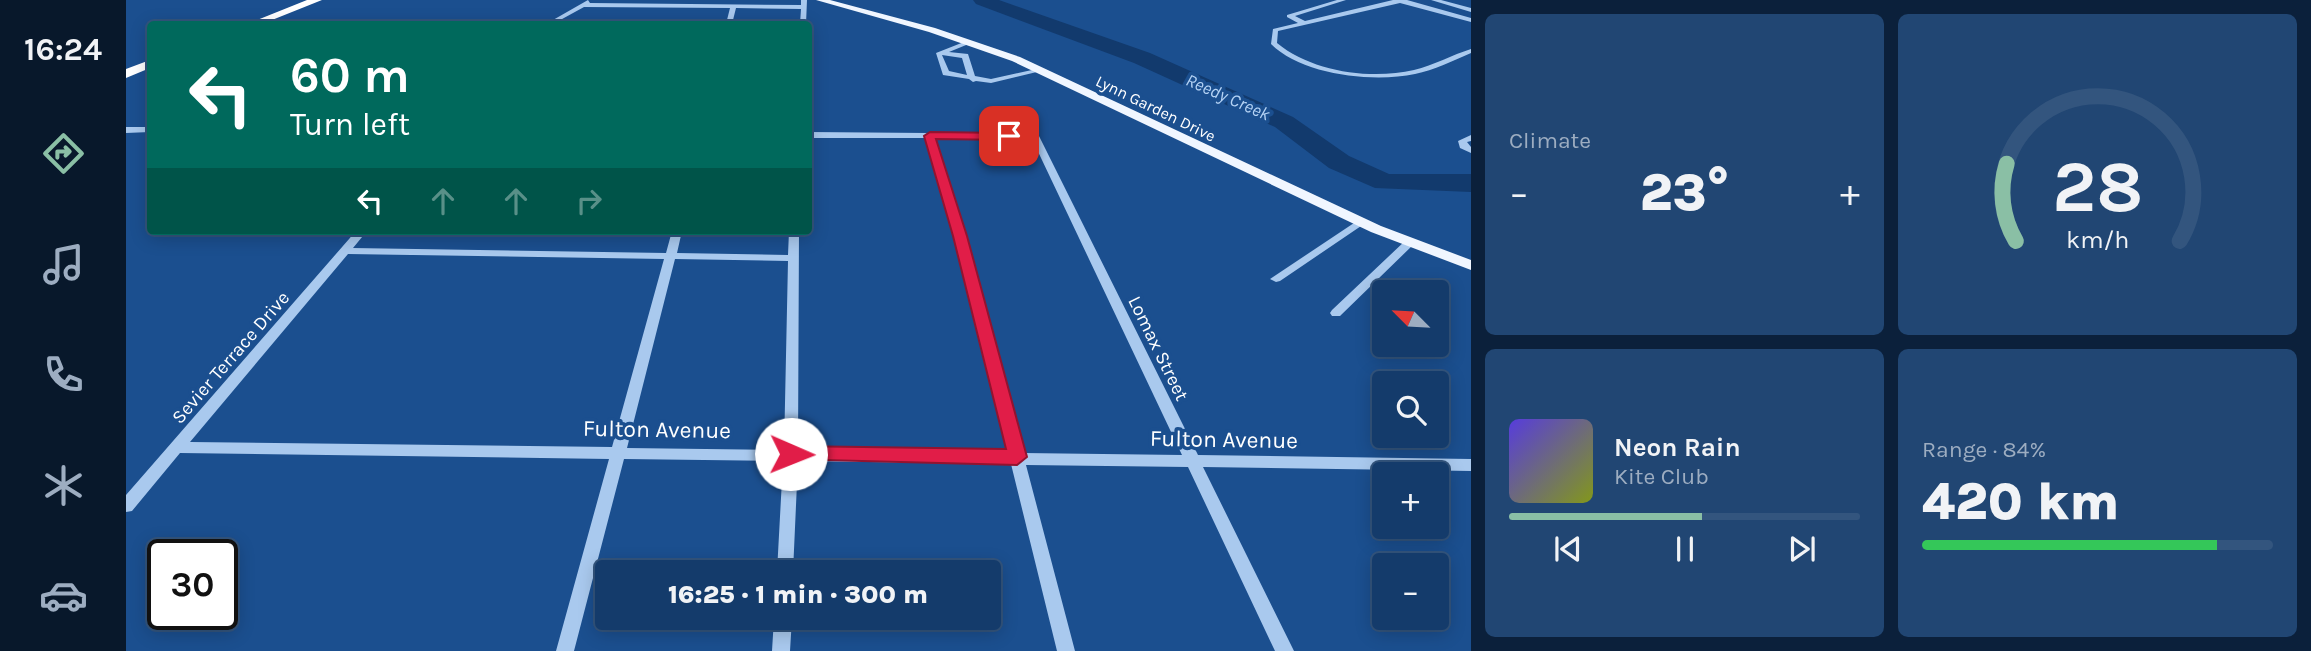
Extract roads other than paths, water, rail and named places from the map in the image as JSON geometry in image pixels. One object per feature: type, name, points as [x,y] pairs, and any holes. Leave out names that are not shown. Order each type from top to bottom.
[{"type":"highway","points":[[261,21],[317,0]]},
{"type":"highway","points":[[249,21],[279,1]]},
{"type":"highway","points":[[126,74],[147,65]]},
{"type":"main road","name":"Lynn Garden Drive","points":[[820,0],[969,42],[1041,70],[1360,222],[1471,265]]},
{"type":"street","points":[[554,21],[591,0]]},
{"type":"street","points":[[1305,23],[1289,16],[1343,0]]},
{"type":"street","points":[[1471,20],[1400,0],[1275,30],[1274,44],[1295,60],[1331,69],[1397,75],[1415,72],[1471,51]]},
{"type":"street","points":[[1434,0],[1471,10]]},
{"type":"street","points":[[580,5],[804,4]]},
{"type":"street","points":[[1330,4],[1356,11]]},
{"type":"street","points":[[730,21],[734,6]]},
{"type":"street","points":[[938,54],[969,42]]},
{"type":"street","points":[[938,54],[946,73],[973,80],[991,81],[1041,70]]},
{"type":"street","points":[[938,54],[965,56],[973,80]]},
{"type":"street","points":[[126,130],[147,130]]},
{"type":"street","points":[[126,137],[137,130]]},
{"type":"street","points":[[812,135],[930,136],[960,236],[1066,651]]},
{"type":"street","name":"Lomax Street","points":[[930,136],[1035,136],[1285,651]]},
{"type":"street","points":[[1471,138],[1462,141],[1463,146],[1471,150]]},
{"type":"street","points":[[1276,279],[1360,222]]},
{"type":"street","name":"Sevier Terrace Drive","points":[[126,506],[359,235]]},
{"type":"street","points":[[565,651],[676,235]]},
{"type":"street","points":[[786,560],[791,454],[794,235]]},
{"type":"street","points":[[1336,313],[1410,242]]},
{"type":"street","points":[[346,251],[792,258]]},
{"type":"street","name":"Fulton Avenue","points":[[178,447],[1471,464]]},
{"type":"street","points":[[781,651],[782,630]]},
{"type":"waterway","name":"Reedy Creek","points":[[982,0],[1142,58],[1284,122],[1339,162],[1385,182],[1471,183]]}]
